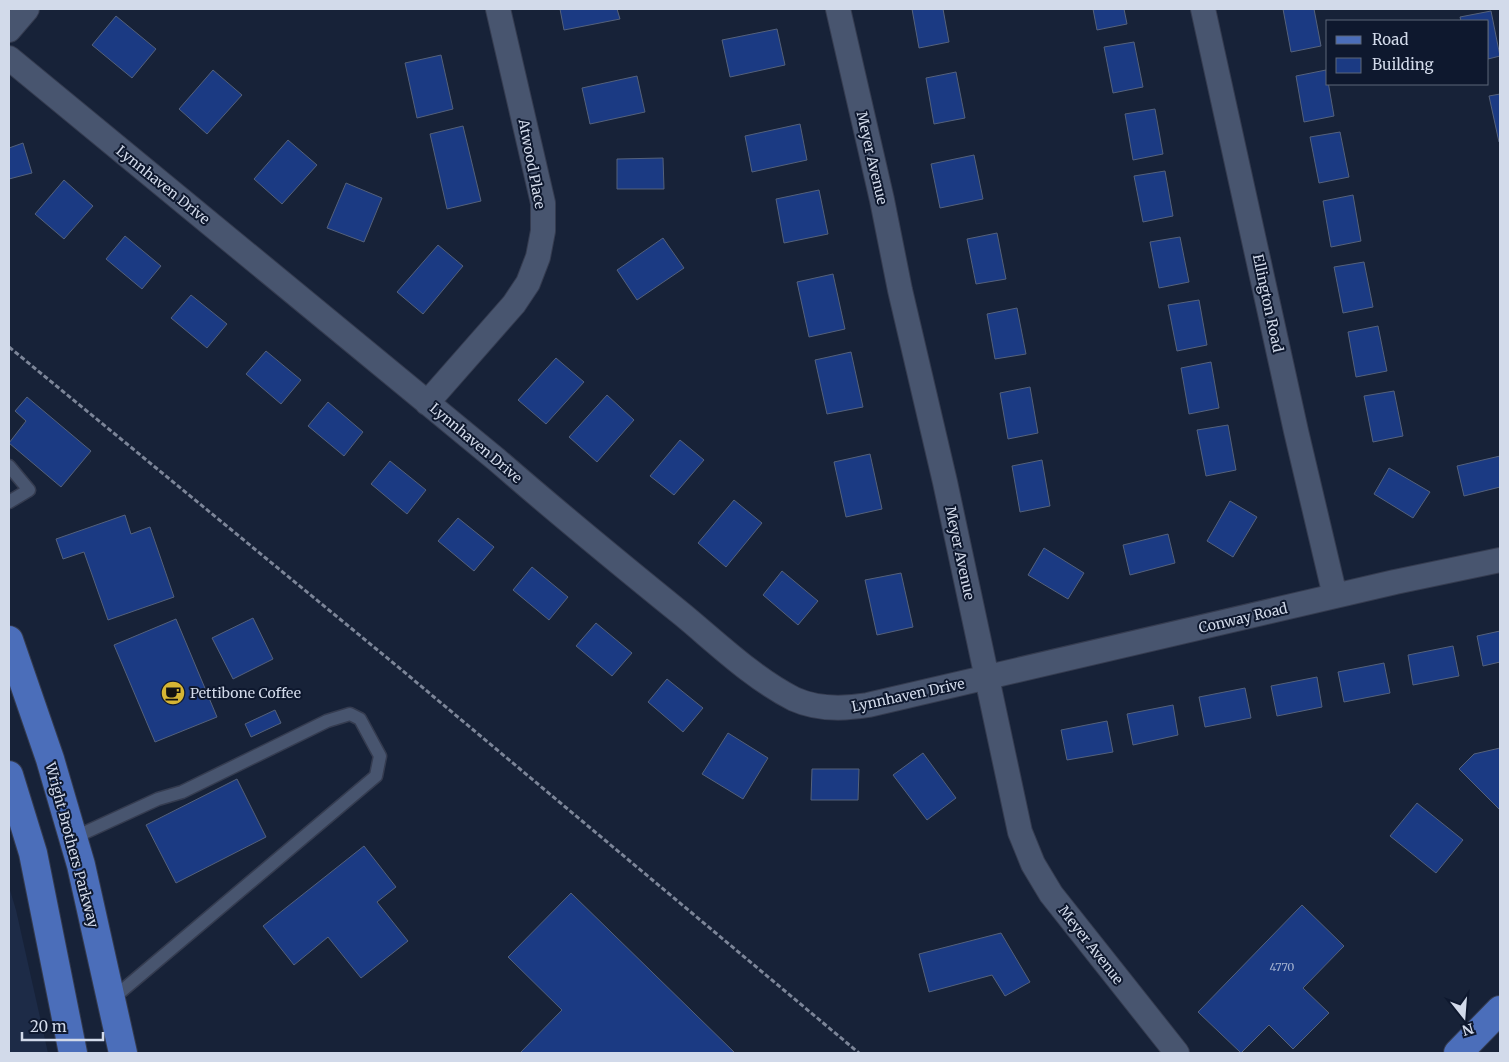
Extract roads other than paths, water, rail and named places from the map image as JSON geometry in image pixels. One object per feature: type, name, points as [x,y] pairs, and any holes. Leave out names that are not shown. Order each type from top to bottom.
[{"type":"main road","name":"Wright Brothers Parkway","points":[[9,640],[50,759],[81,865],[123,1053]]},
{"type":"main road","points":[[9,775],[33,853],[72,1053]]},
{"type":"main road","points":[[1458,1053],[1500,1010]]},
{"type":"street","points":[[9,30],[27,9]]},
{"type":"street","name":"Atwood Place","points":[[427,403],[514,304],[528,283],[538,257],[543,230],[543,203],[498,9]]},
{"type":"street","name":"Meyer Avenue","points":[[838,9],[947,492],[1020,832],[1033,864],[1051,894],[1177,1053]]},
{"type":"street","name":"Ellington Road","points":[[1203,9],[1296,431],[1335,596]]},
{"type":"street","name":"Lynnhaven Drive","points":[[9,58],[497,460],[559,514],[758,676],[796,700],[819,707],[844,709],[986,677]]},
{"type":"street","name":"Conway Road","points":[[986,677],[1335,596],[1500,560]]},
{"type":"lane","points":[[9,466],[29,490],[9,502]]},
{"type":"lane","points":[[72,838],[158,799],[182,792],[327,721],[350,714],[360,719],[380,756],[376,776],[111,1000]]},
{"type":"place","name":"Pettibone Coffee","points":[[173,693]]}]
